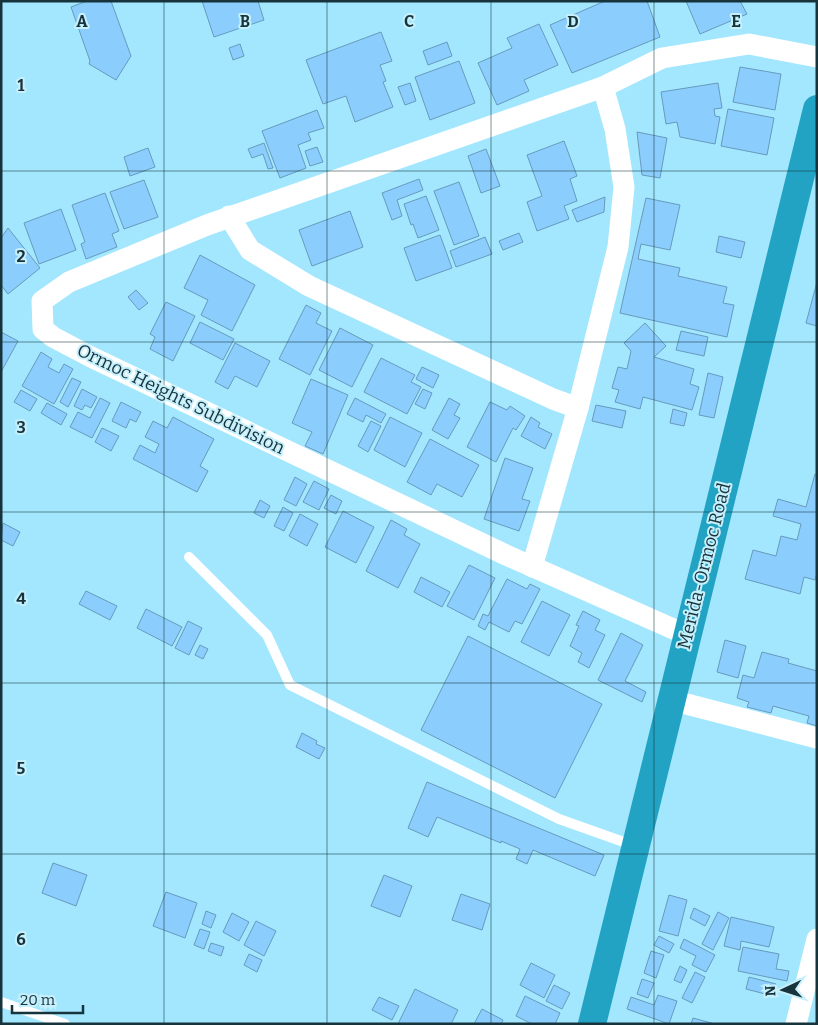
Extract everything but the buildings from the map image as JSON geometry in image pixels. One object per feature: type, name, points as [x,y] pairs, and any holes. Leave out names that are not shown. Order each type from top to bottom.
[{"type":"highway","name":"Merida-Ormoc Road","points":[[592,1024],[817,109]]},
{"type":"street","name":"Ormoc Heights Subdivision","points":[[687,635],[532,566],[91,357],[53,337],[43,329],[42,301],[69,282],[229,216],[603,87],[662,58],[749,44],[817,56]]},
{"type":"street","points":[[532,566],[578,408],[618,247],[624,187],[615,129],[603,87]]},
{"type":"street","points":[[229,216],[250,250],[309,286],[553,399],[578,408]]},
{"type":"street","points":[[671,700],[817,738]]},
{"type":"street","points":[[796,1024],[817,939]]},
{"type":"lane","points":[[189,558],[267,635],[290,685],[559,819],[636,846]]},
{"type":"lane","points":[[1,1002],[65,1024]]}]
